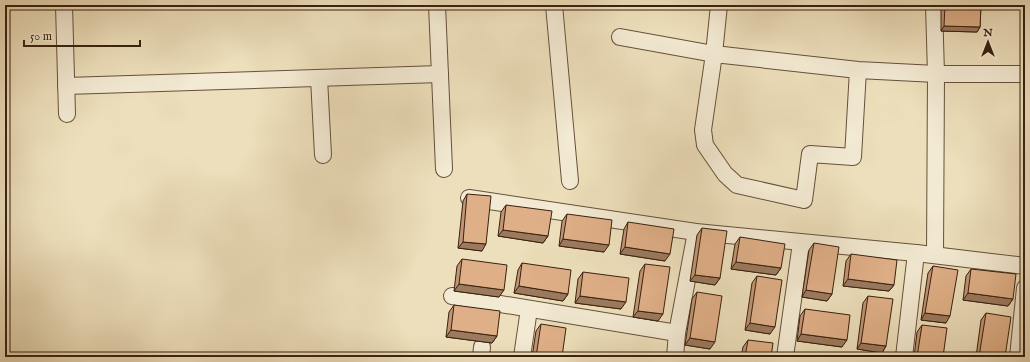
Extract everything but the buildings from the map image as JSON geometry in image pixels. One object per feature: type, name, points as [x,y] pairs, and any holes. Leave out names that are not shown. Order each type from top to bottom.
[{"type":"street","points":[[64,5],[67,114]]},
{"type":"street","points":[[437,5],[444,169]]},
{"type":"street","points":[[554,5],[570,181]]},
{"type":"street","points":[[719,5],[714,54],[703,130],[704,145],[725,174],[737,185],[804,200],[810,154],[853,157],[858,70]]},
{"type":"street","points":[[934,5],[936,74],[935,255]]},
{"type":"street","points":[[620,37],[714,54],[858,70],[936,74],[1025,74]]},
{"type":"street","points":[[66,86],[440,74]]},
{"type":"street","points":[[319,78],[323,155]]},
{"type":"street","points":[[468,198],[696,232],[916,253],[1025,266]]},
{"type":"street","points":[[675,357],[677,333],[696,232]]},
{"type":"street","points":[[785,357],[801,243]]},
{"type":"street","points":[[904,357],[916,253]]},
{"type":"street","points":[[1018,357],[1025,288]]},
{"type":"street","points":[[452,296],[677,333]]},
{"type":"street","points":[[522,357],[529,309]]}]
